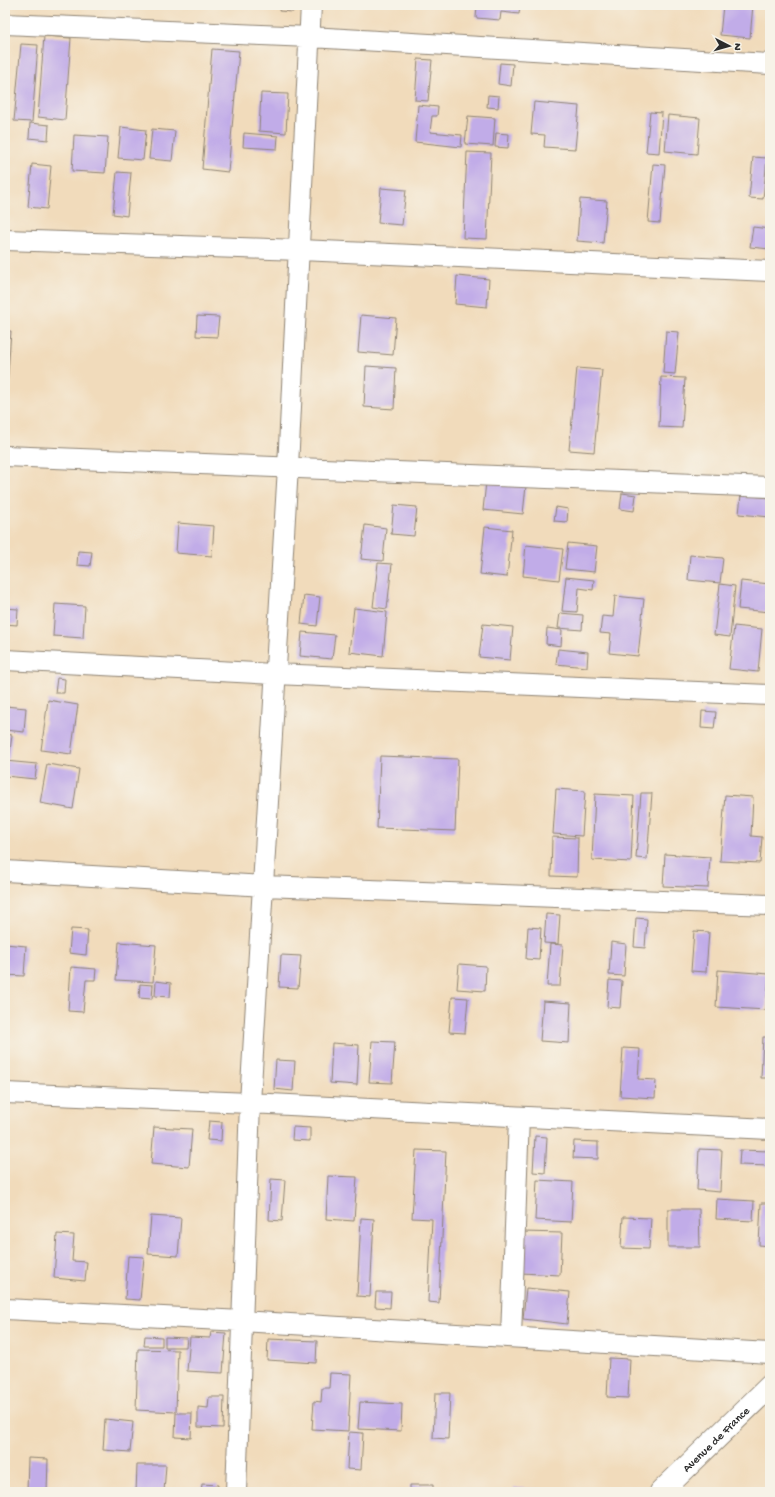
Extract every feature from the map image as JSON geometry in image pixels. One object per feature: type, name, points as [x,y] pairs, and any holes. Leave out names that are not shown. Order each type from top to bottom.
[{"type":"main road","name":"Avenue de France","points":[[661,1492],[770,1386]]},
{"type":"street","points":[[236,1492],[250,1103],[288,467],[311,5]]},
{"type":"street","points":[[5,24],[310,37],[770,64]]},
{"type":"street","points":[[5,240],[300,250],[770,271]]},
{"type":"street","points":[[5,456],[770,487]]},
{"type":"street","points":[[5,660],[275,674],[770,695]]},
{"type":"street","points":[[5,871],[264,886],[770,905]]},
{"type":"street","points":[[5,1093],[250,1103],[770,1129]]},
{"type":"street","points":[[511,1337],[519,1117]]},
{"type":"street","points":[[5,1310],[242,1321],[770,1352]]},
{"type":"building","points":[[280,5],[294,5],[293,12],[279,11]]},
{"type":"building","points":[[477,5],[520,5],[519,14],[501,12],[500,20],[476,18]]},
{"type":"building","points":[[723,5],[753,5],[750,38],[720,35]]},
{"type":"building","points":[[44,36],[71,38],[65,120],[38,117]]},
{"type":"building","points":[[21,44],[38,45],[32,122],[14,121]]},
{"type":"building","points":[[212,49],[239,51],[228,172],[202,169]]},
{"type":"building","points":[[418,59],[432,60],[428,101],[415,100]]},
{"type":"building","points":[[500,63],[513,64],[511,86],[498,84]]},
{"type":"building","points":[[261,93],[288,94],[286,133],[259,131]]},
{"type":"building","points":[[488,95],[499,96],[498,108],[487,107]]},
{"type":"building","points":[[534,102],[579,106],[575,149],[544,147],[545,135],[531,134]]},
{"type":"building","points":[[418,105],[438,107],[437,116],[432,116],[430,132],[462,135],[461,147],[415,142]]},
{"type":"building","points":[[650,112],[662,113],[659,153],[646,152]]},
{"type":"building","points":[[668,115],[700,118],[697,154],[665,151]]},
{"type":"building","points":[[468,116],[495,118],[493,146],[465,144]]},
{"type":"building","points":[[30,123],[49,125],[48,140],[29,138]]},
{"type":"building","points":[[121,127],[146,130],[143,160],[118,158]]},
{"type":"building","points":[[152,129],[175,131],[172,161],[149,159]]},
{"type":"building","points":[[244,133],[278,136],[277,149],[243,147]]},
{"type":"building","points":[[496,133],[509,134],[508,148],[495,147]]},
{"type":"building","points":[[74,135],[108,137],[105,173],[72,171]]},
{"type":"building","points":[[467,152],[491,153],[487,239],[463,238]]},
{"type":"building","points":[[753,157],[767,158],[763,199],[749,198]]},
{"type":"building","points":[[32,164],[51,166],[47,209],[28,207]]},
{"type":"building","points":[[653,164],[665,165],[660,223],[648,222]]},
{"type":"building","points":[[117,172],[131,173],[127,216],[113,214]]},
{"type":"building","points":[[381,188],[406,190],[402,225],[378,223]]},
{"type":"building","points":[[580,199],[607,201],[603,243],[577,241]]},
{"type":"building","points":[[753,227],[770,229],[770,249],[750,247]]},
{"type":"building","points":[[457,276],[489,279],[487,307],[455,304]]},
{"type":"building","points":[[361,315],[396,318],[393,355],[358,352]]},
{"type":"building","points":[[197,316],[219,317],[217,337],[196,336]]},
{"type":"building","points":[[5,331],[11,331],[6,401],[5,401]]},
{"type":"building","points":[[666,331],[679,332],[675,374],[663,373]]},
{"type":"building","points":[[366,366],[396,368],[394,409],[364,407]]},
{"type":"building","points":[[577,368],[602,370],[594,452],[569,450]]},
{"type":"building","points":[[661,377],[685,378],[682,428],[659,427]]},
{"type":"building","points":[[486,482],[526,486],[523,514],[483,510]]},
{"type":"building","points":[[622,493],[636,495],[634,511],[620,509]]},
{"type":"building","points":[[741,495],[770,498],[770,517],[739,514]]},
{"type":"building","points":[[394,505],[417,507],[414,536],[391,534]]},
{"type":"building","points":[[556,507],[568,509],[567,522],[554,521]]},
{"type":"building","points":[[178,523],[214,526],[212,556],[176,553]]},
{"type":"building","points":[[365,525],[386,528],[383,561],[361,559]]},
{"type":"building","points":[[485,527],[512,530],[507,577],[480,574]]},
{"type":"building","points":[[568,543],[597,546],[594,572],[565,569]]},
{"type":"building","points":[[526,545],[563,549],[559,580],[523,576]]},
{"type":"building","points":[[78,551],[92,552],[90,566],[77,565]]},
{"type":"building","points":[[690,555],[723,558],[720,583],[688,580]]},
{"type":"building","points":[[378,563],[392,564],[387,609],[373,607]]},
{"type":"building","points":[[566,577],[594,580],[593,590],[579,588],[577,612],[562,611]]},
{"type":"building","points":[[741,581],[770,584],[770,612],[738,609]]},
{"type":"building","points":[[720,584],[735,586],[730,637],[714,635]]},
{"type":"building","points":[[304,595],[320,597],[317,626],[301,624]]},
{"type":"building","points":[[615,596],[644,599],[638,656],[609,653],[611,634],[600,633],[602,616],[613,617]]},
{"type":"building","points":[[55,604],[85,606],[83,638],[53,636]]},
{"type":"building","points":[[5,608],[18,609],[17,625],[5,624]]},
{"type":"building","points":[[354,608],[387,612],[383,656],[349,652]]},
{"type":"building","points":[[560,613],[583,615],[582,630],[558,628]]},
{"type":"building","points":[[483,624],[513,627],[510,660],[479,657]]},
{"type":"building","points":[[734,626],[762,629],[758,672],[729,669]]},
{"type":"building","points":[[547,628],[562,630],[561,646],[546,644]]},
{"type":"building","points":[[302,632],[335,635],[332,659],[300,656]]},
{"type":"building","points":[[558,649],[588,652],[587,667],[556,664]]},
{"type":"building","points":[[57,678],[65,679],[64,693],[55,693]]},
{"type":"building","points":[[48,700],[78,705],[71,754],[41,750]]},
{"type":"building","points":[[5,706],[26,708],[24,732],[5,730]]},
{"type":"building","points":[[702,711],[716,712],[714,729],[701,728]]},
{"type":"building","points":[[5,734],[12,735],[9,759],[5,759]]},
{"type":"building","points":[[380,756],[458,759],[455,831],[377,828]]},
{"type":"building","points":[[5,761],[37,764],[35,779],[5,776]]},
{"type":"building","points":[[47,764],[79,769],[73,809],[40,803]]},
{"type":"building","points":[[556,789],[585,791],[582,836],[553,834]]},
{"type":"building","points":[[641,793],[652,793],[647,859],[636,858]]},
{"type":"building","points":[[595,794],[634,796],[631,862],[592,860]]},
{"type":"building","points":[[725,795],[753,797],[751,836],[762,837],[760,863],[720,861]]},
{"type":"building","points":[[552,837],[578,838],[577,877],[551,876]]},
{"type":"building","points":[[665,854],[710,857],[708,888],[663,886]]},
{"type":"building","points":[[546,914],[560,915],[558,944],[544,943]]},
{"type":"building","points":[[636,918],[647,919],[645,948],[634,947]]},
{"type":"building","points":[[528,927],[541,928],[539,960],[526,959]]},
{"type":"building","points":[[71,929],[88,930],[86,955],[69,953]]},
{"type":"building","points":[[694,931],[709,932],[706,972],[691,971]]},
{"type":"building","points":[[119,942],[156,945],[153,982],[116,980]]},
{"type":"building","points":[[611,942],[626,944],[624,976],[609,975]]},
{"type":"building","points":[[5,944],[26,946],[24,976],[5,975]]},
{"type":"building","points":[[550,944],[563,945],[560,986],[547,986]]},
{"type":"building","points":[[281,955],[301,956],[298,988],[279,987]]},
{"type":"building","points":[[459,964],[486,966],[485,991],[457,989]]},
{"type":"building","points":[[71,967],[96,969],[95,980],[86,980],[83,1012],[68,1011]]},
{"type":"building","points":[[718,970],[769,974],[766,1010],[716,1007]]},
{"type":"building","points":[[609,980],[622,981],[620,1008],[607,1007]]},
{"type":"building","points":[[156,981],[171,983],[170,997],[155,996]]},
{"type":"building","points":[[140,984],[153,985],[152,999],[139,998]]},
{"type":"building","points":[[452,997],[468,998],[465,1033],[449,1032]]},
{"type":"building","points":[[543,1001],[571,1003],[569,1043],[540,1041]]},
{"type":"building","points":[[763,1037],[770,1037],[770,1078],[761,1078]]},
{"type":"building","points":[[372,1041],[395,1042],[392,1083],[369,1082]]},
{"type":"building","points":[[332,1043],[359,1045],[357,1085],[330,1083]]},
{"type":"building","points":[[623,1048],[640,1049],[638,1079],[656,1080],[655,1098],[620,1096]]},
{"type":"building","points":[[276,1060],[295,1061],[293,1091],[274,1089]]},
{"type":"building","points":[[209,1121],[222,1122],[221,1141],[207,1140]]},
{"type":"building","points":[[154,1127],[192,1129],[189,1167],[151,1164]]},
{"type":"building","points":[[293,1127],[310,1128],[310,1141],[292,1140]]},
{"type":"building","points":[[535,1136],[547,1137],[545,1173],[533,1172]]},
{"type":"building","points":[[574,1141],[598,1142],[598,1159],[573,1158]]},
{"type":"building","points":[[699,1149],[722,1150],[720,1192],[697,1190]]},
{"type":"building","points":[[416,1150],[446,1151],[439,1303],[428,1302],[432,1219],[412,1218]]},
{"type":"building","points":[[740,1150],[770,1151],[770,1166],[739,1165]]},
{"type":"building","points":[[328,1176],[357,1177],[354,1221],[326,1219]]},
{"type":"building","points":[[271,1179],[285,1180],[282,1221],[269,1220]]},
{"type":"building","points":[[537,1180],[573,1182],[571,1222],[535,1220]]},
{"type":"building","points":[[717,1199],[754,1201],[753,1221],[716,1219]]},
{"type":"building","points":[[761,1203],[770,1203],[770,1246],[759,1245]]},
{"type":"building","points":[[668,1209],[699,1209],[700,1247],[668,1247]]},
{"type":"building","points":[[151,1216],[181,1218],[178,1256],[148,1254]]},
{"type":"building","points":[[623,1217],[651,1218],[649,1249],[621,1248]]},
{"type":"building","points":[[361,1218],[374,1219],[370,1297],[357,1296]]},
{"type":"building","points":[[523,1232],[562,1233],[560,1275],[521,1273]]},
{"type":"building","points":[[57,1234],[74,1235],[72,1261],[87,1262],[85,1281],[54,1278]]},
{"type":"building","points":[[128,1256],[144,1257],[140,1300],[125,1299]]},
{"type":"building","points":[[526,1288],[570,1292],[567,1324],[523,1319]]},
{"type":"building","points":[[376,1292],[391,1292],[390,1308],[375,1307]]},
{"type":"building","points":[[211,1332],[226,1333],[223,1373],[187,1371],[190,1337],[210,1338]]},
{"type":"building","points":[[145,1336],[162,1337],[162,1346],[144,1346]]},
{"type":"building","points":[[165,1337],[187,1338],[186,1347],[165,1347]]},
{"type":"building","points":[[268,1339],[317,1341],[316,1363],[267,1360]]},
{"type":"building","points":[[138,1349],[178,1350],[176,1412],[136,1410]]},
{"type":"building","points":[[609,1358],[630,1359],[628,1398],[607,1397]]},
{"type":"building","points":[[330,1373],[351,1374],[348,1431],[312,1429],[314,1401],[321,1402],[322,1388],[329,1388]]},
{"type":"building","points":[[435,1393],[450,1393],[448,1439],[433,1438]]},
{"type":"building","points":[[209,1397],[224,1397],[223,1428],[198,1427],[198,1407],[208,1408]]},
{"type":"building","points":[[360,1402],[402,1404],[401,1431],[358,1429]]},
{"type":"building","points":[[176,1413],[192,1413],[191,1438],[175,1437]]},
{"type":"building","points":[[105,1419],[133,1422],[130,1452],[103,1450]]},
{"type":"building","points":[[349,1432],[363,1433],[361,1470],[347,1469]]},
{"type":"building","points":[[28,1458],[48,1459],[47,1492],[27,1492]]},
{"type":"building","points":[[137,1465],[166,1465],[164,1492],[136,1492]]},
{"type":"building","points":[[202,1484],[218,1485],[217,1492],[201,1492]]},
{"type":"building","points":[[410,1485],[433,1485],[433,1492],[410,1492]]},
{"type":"building","points":[[514,1488],[545,1489],[544,1492],[514,1492]]}]
